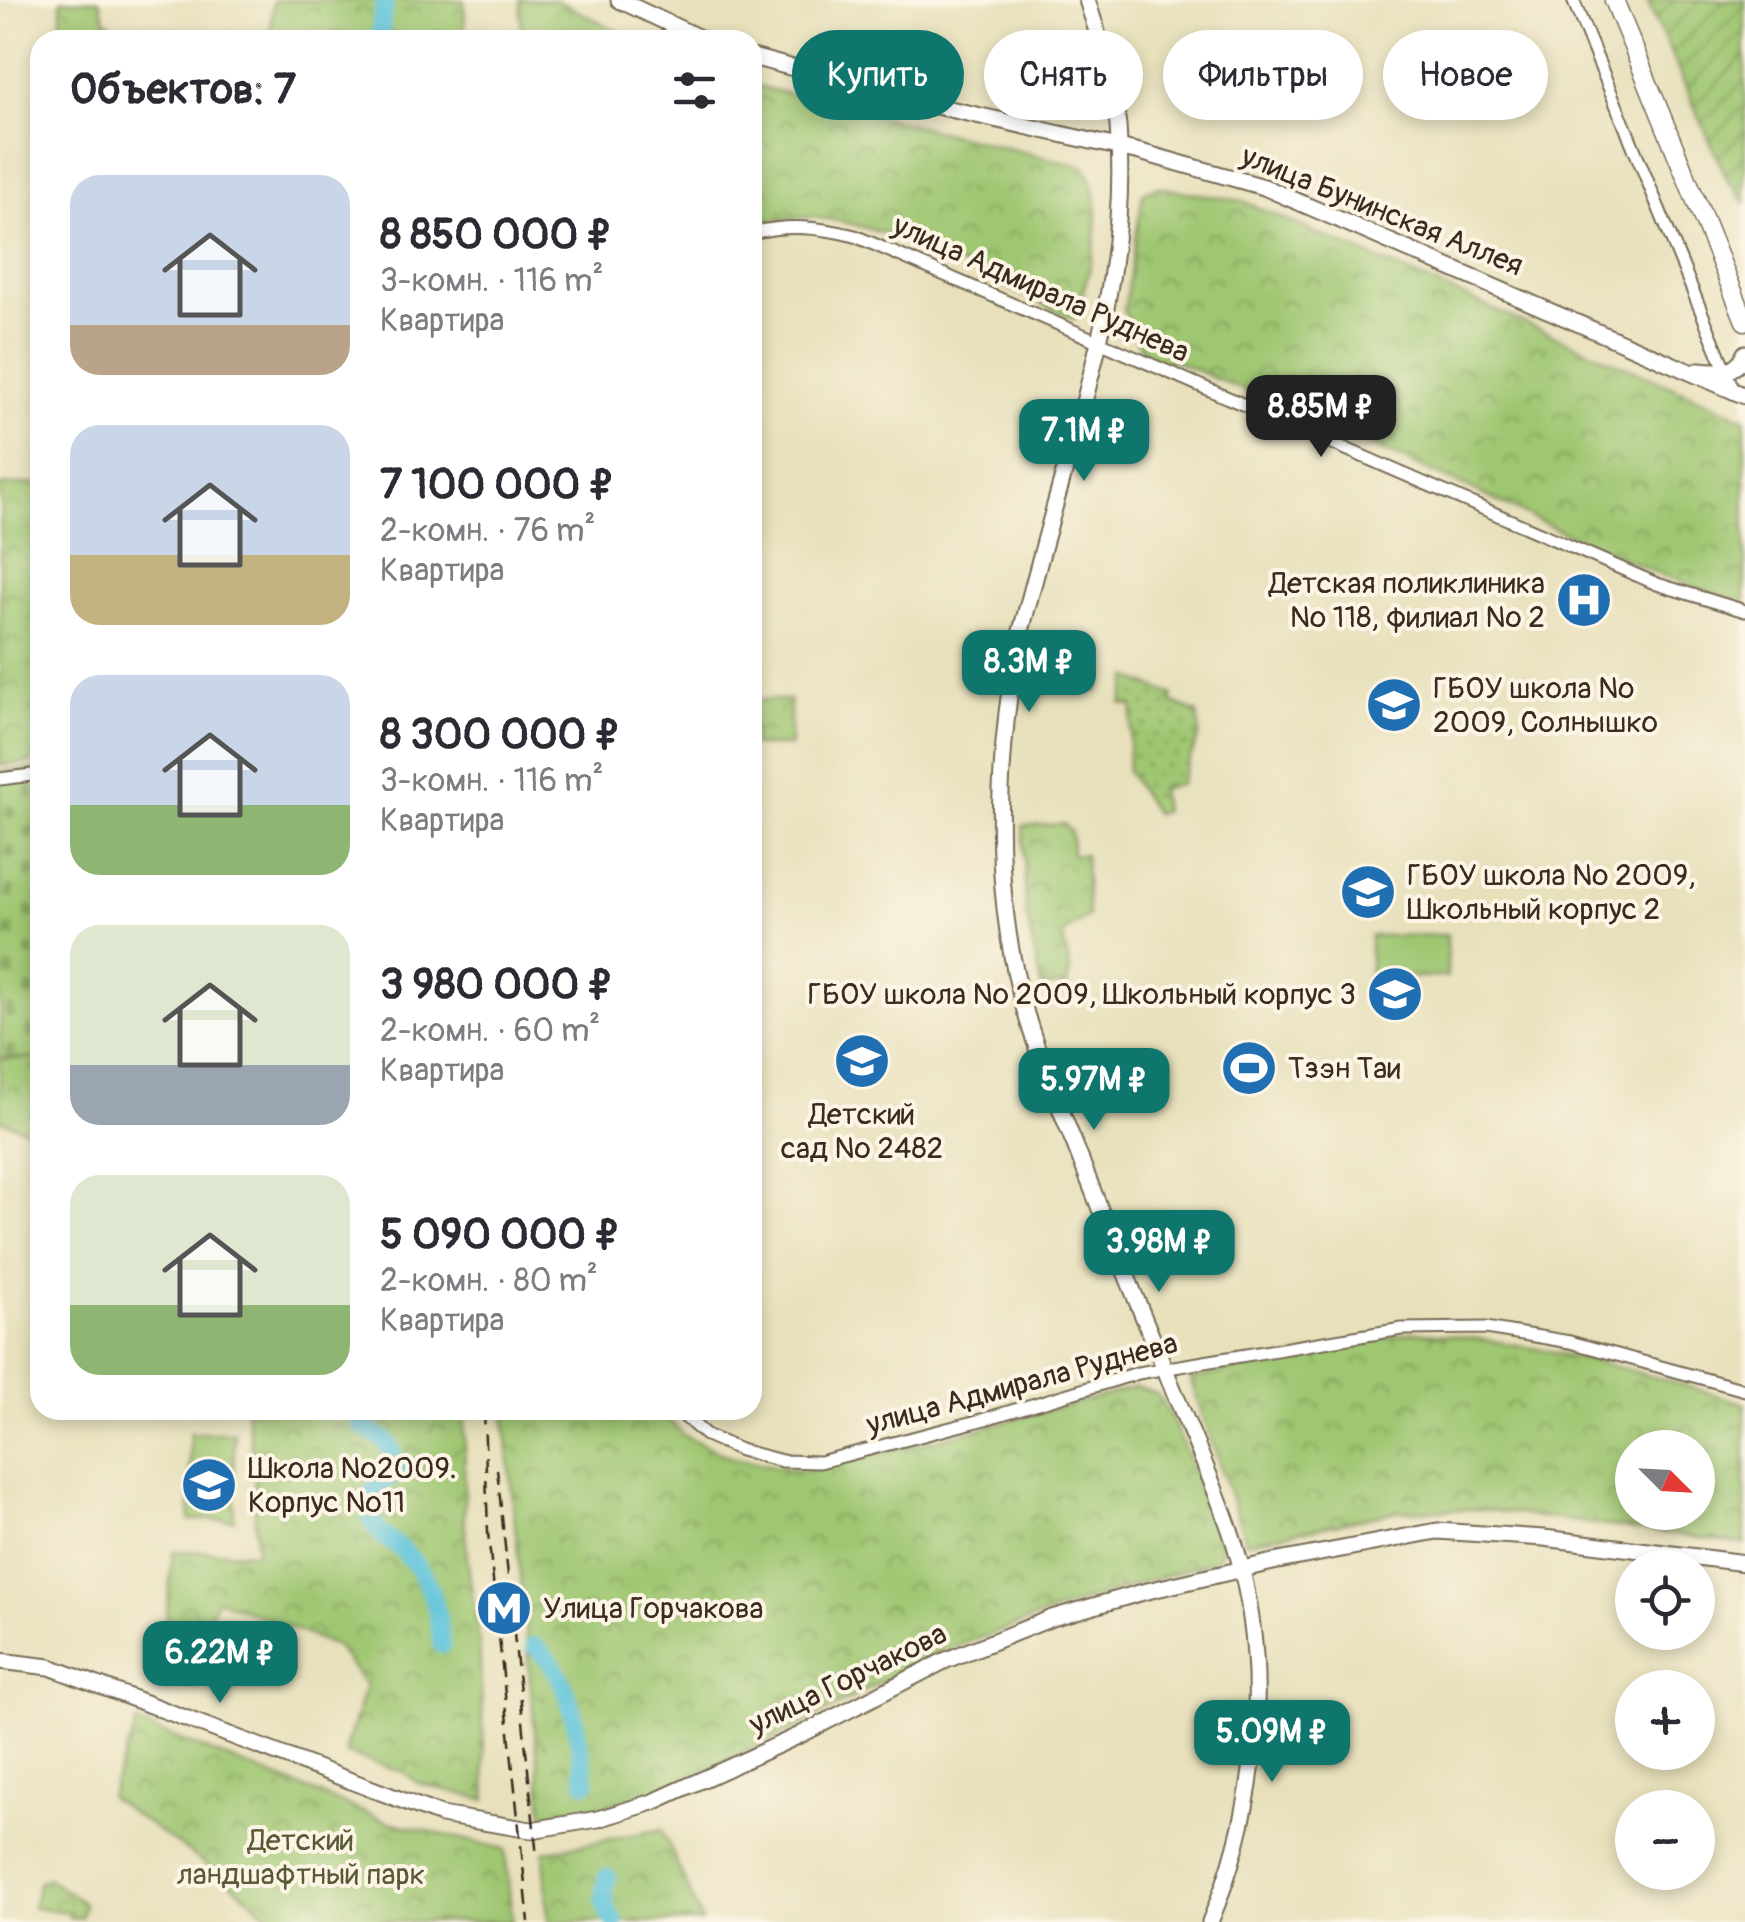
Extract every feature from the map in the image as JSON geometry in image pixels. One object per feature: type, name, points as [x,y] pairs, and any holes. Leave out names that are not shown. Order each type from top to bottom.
[{"type":"main road","points":[[1614,0],[1745,321]]},
{"type":"street","points":[[620,0],[683,30]]},
{"type":"street","points":[[1087,0],[1109,74],[1119,147],[1119,232],[1100,341],[1013,665],[1001,804],[1002,868],[1018,981],[1030,1025],[1212,1483],[1241,1569],[1254,1647],[1255,1754],[1239,1836],[1210,1922]]},
{"type":"street","points":[[1573,0],[1739,394]]},
{"type":"street","name":"улица Бунинская Аллея","points":[[762,60],[1119,147],[1264,187],[1739,394]]},
{"type":"street","name":"улица Адмирала Руднева","points":[[762,231],[798,226],[855,236],[1657,584],[1745,612]]},
{"type":"street","points":[[1688,370],[1705,363],[1716,345]]},
{"type":"street","points":[[1688,370],[1726,370],[1739,366],[1745,353]]},
{"type":"street","points":[[0,779],[30,775]]},
{"type":"street","name":"улица Адмирала Руднева","points":[[688,1420],[706,1435],[740,1450],[782,1461],[820,1462],[984,1420],[1138,1372],[1402,1329],[1486,1328],[1570,1342],[1745,1390]]},
{"type":"street","name":"улица Горчакова","points":[[0,1661],[50,1666],[441,1815],[531,1830],[598,1819],[653,1802],[800,1735],[944,1661],[1023,1629],[1109,1601],[1241,1569],[1438,1531],[1544,1538],[1745,1563]]},
{"type":"green space","points":[[61,0],[99,0],[105,19],[115,28],[153,30],[61,30]]},
{"type":"green space","points":[[273,0],[464,0],[465,30],[271,30]]},
{"type":"green space","points":[[520,0],[556,0],[615,30],[522,30]]},
{"type":"green space","points":[[1647,0],[1745,0],[1745,202],[1727,179]]},
{"type":"green space","points":[[762,87],[792,95],[792,120],[894,120],[1084,167],[1092,183],[1097,221],[1091,263],[1074,319],[907,242],[838,221],[807,217],[762,222]]},
{"type":"green space","points":[[1156,187],[1242,201],[1745,418],[1745,602],[1640,566],[1321,423],[1170,359],[1168,365],[1143,353],[1124,311],[1143,193]]},
{"type":"green space","points":[[30,484],[30,762],[0,765],[0,486]]},
{"type":"green space","points":[[1057,654],[1100,666],[1103,671],[1097,691],[1049,681],[1046,675],[1051,657]]},
{"type":"green space","points":[[1129,677],[1173,695],[1171,702],[1197,713],[1200,733],[1180,784],[1160,789],[1163,812],[1155,814],[1127,771],[1133,706],[1122,704]]},
{"type":"green space","points":[[762,700],[790,700],[790,746],[762,746]]},
{"type":"green space","points":[[30,769],[30,1058],[0,1059],[0,772]]},
{"type":"green space","points":[[1064,824],[1071,832],[1072,855],[1085,854],[1088,916],[1062,934],[1070,969],[1067,986],[1041,986],[1026,913],[1023,826]]},
{"type":"green space","points":[[1447,935],[1447,977],[1370,977],[1370,936]]},
{"type":"green space","points":[[30,1058],[30,1130],[0,1120],[0,1059]]},
{"type":"green space","points":[[1413,1332],[1539,1349],[1622,1368],[1745,1404],[1745,1544],[1639,1530],[1715,1530],[1715,1430],[1615,1430],[1615,1527],[1480,1509],[1398,1511],[1246,1542],[1190,1379]]},
{"type":"green space","points":[[1136,1387],[1157,1394],[1171,1416],[1223,1542],[1217,1560],[1085,1601],[938,1654],[691,1777],[592,1808],[543,1814],[505,1420],[670,1420],[683,1435],[729,1457],[800,1471]]},
{"type":"green space","points":[[247,1420],[465,1420],[464,1513],[479,1639],[486,1800],[418,1783],[404,1772],[347,1754],[345,1749],[366,1686],[336,1646],[217,1599],[184,1677],[161,1673],[173,1551],[256,1553],[254,1470]]},
{"type":"green space","points":[[190,1433],[234,1433],[234,1520],[190,1520]]},
{"type":"green space","name":"Детский ландшафтный парк","points":[[137,1723],[389,1822],[505,1849],[512,1922],[277,1922],[220,1874],[109,1797]]},
{"type":"green space","points":[[662,1829],[702,1922],[548,1922],[544,1852]]},
{"type":"green space","points":[[47,1878],[84,1904],[81,1918],[69,1917],[70,1912],[33,1908],[39,1881],[45,1882]]},
{"type":"waterway","points":[[380,30],[385,0]]},
{"type":"waterway","points":[[360,1420],[361,1425],[387,1442],[399,1468],[367,1497],[373,1523],[381,1535],[410,1558],[424,1578],[436,1610],[442,1645]]},
{"type":"waterway","points":[[534,1646],[566,1690],[586,1783]]},
{"type":"waterway","points":[[607,1877],[605,1901],[615,1922]]},
{"type":"railway","points":[[484,1420],[488,1533],[529,1922]]},
{"type":"railway","points":[[497,1469],[537,1857]]},
{"type":"place","name":"Детская поликлиника № 118, филиал № 2","points":[[1584,600]]},
{"type":"place","name":"ГБОУ школа № 2009, Солнышко","points":[[1394,705]]},
{"type":"place","name":"ГБОУ школа № 2009, Школьный корпус 2","points":[[1368,892]]},
{"type":"place","name":"ГБОУ школа № 2009, Школьный корпус 3","points":[[1395,994]]},
{"type":"place","name":"Детский сад № 2482","points":[[862,1061]]},
{"type":"place","name":"Тзэн Таи","points":[[1249,1068]]},
{"type":"place","name":"Школа №2009. Корпус №11","points":[[209,1485]]},
{"type":"place","name":"Улица Горчакова","points":[[504,1608]]}]
